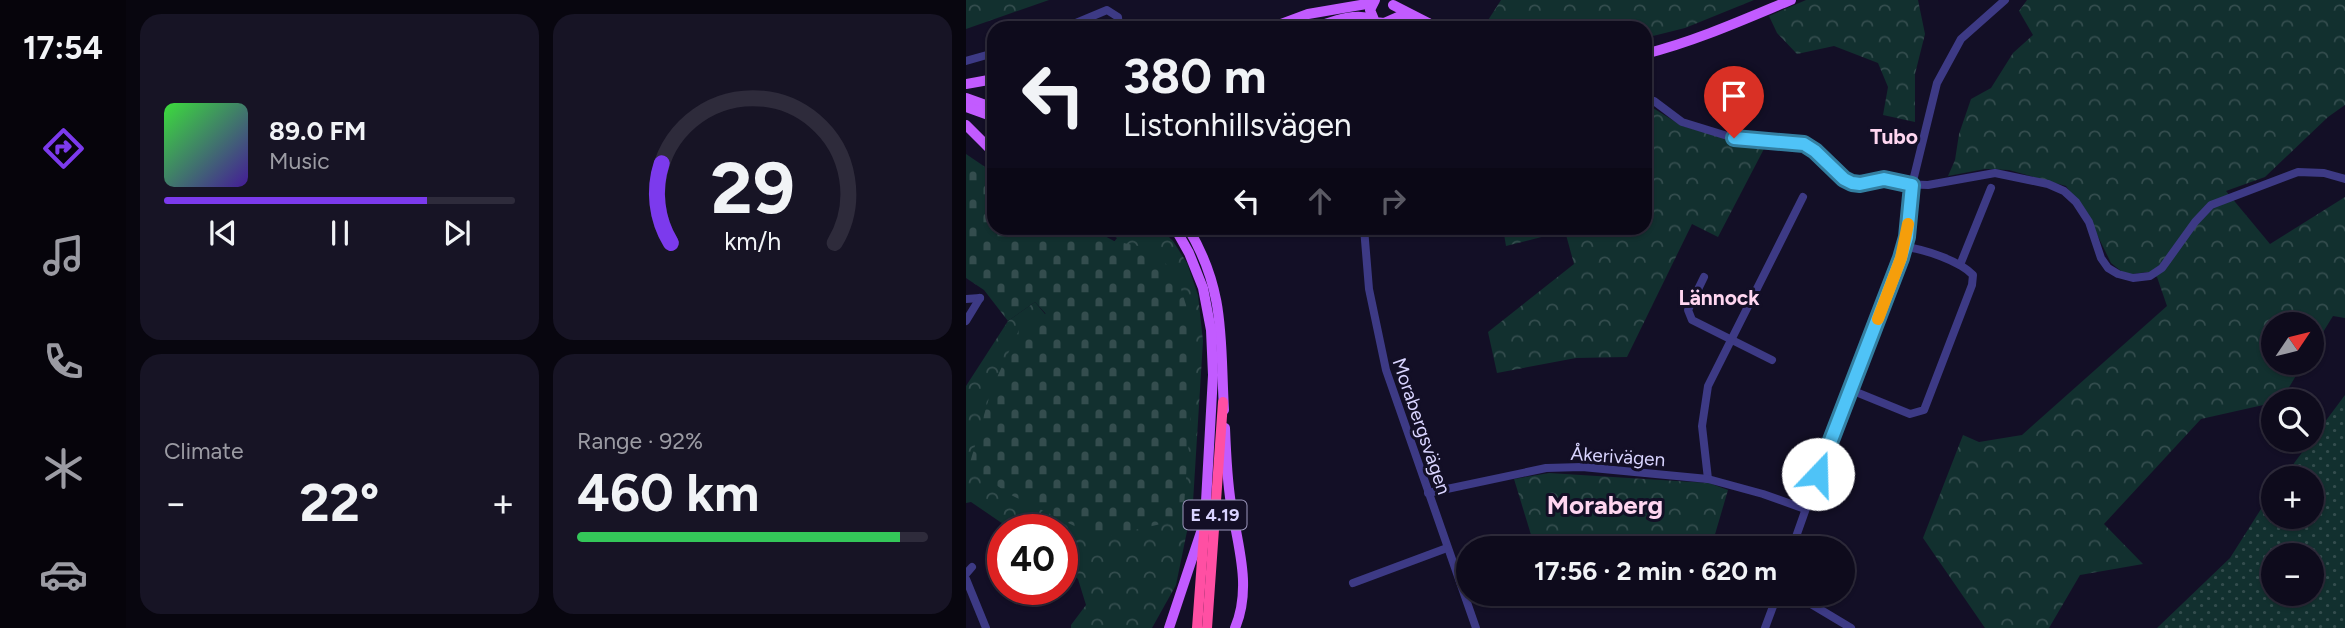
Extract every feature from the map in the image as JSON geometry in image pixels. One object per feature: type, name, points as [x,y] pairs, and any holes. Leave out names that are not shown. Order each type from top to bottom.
[{"type":"highway","name":"E 4.19","points":[[1208,628],[1223,402]]},
{"type":"highway","name":"E 4.19","points":[[1197,628],[1205,520]]},
{"type":"main road","points":[[1652,52],[1724,29],[1791,0]]},
{"type":"main road","points":[[1374,2],[1370,13],[1379,21]]},
{"type":"main road","points":[[1288,21],[1308,14],[1374,2]]},
{"type":"main road","points":[[1384,21],[1394,13],[1391,2]]},
{"type":"main road","points":[[1391,2],[1424,21]]},
{"type":"main road","points":[[1337,21],[1363,16],[1376,21]]},
{"type":"main road","points":[[1386,21],[1400,16],[1416,21]]},
{"type":"main road","points":[[966,85],[987,80]]},
{"type":"main road","points":[[966,98],[987,106]]},
{"type":"main road","points":[[966,107],[987,114]]},
{"type":"main road","points":[[966,125],[987,146]]},
{"type":"main road","name":"E 4.19","points":[[1179,235],[1199,277],[1210,330],[1213,402],[1205,520]]},
{"type":"main road","name":"E 4.19","points":[[1192,235],[1204,259],[1218,303],[1223,344],[1223,402]]},
{"type":"main road","points":[[1223,402],[1228,485],[1244,579],[1243,598],[1235,628]]},
{"type":"main road","points":[[1169,628],[1205,520]]},
{"type":"street","points":[[1796,536],[1905,247],[1912,185],[1937,83],[1955,48],[1969,29],[2005,0]]},
{"type":"street","points":[[1081,21],[1107,10],[1118,17],[1118,21]]},
{"type":"street","points":[[966,61],[987,54]]},
{"type":"street","points":[[1652,100],[1682,122],[1734,138],[1804,144],[1852,183],[1884,179],[1912,185],[1928,185],[1995,173],[2048,184],[2064,191],[2076,202],[2090,222],[2101,258],[2108,268],[2133,278],[2150,276],[2162,268],[2195,222],[2211,205],[2298,172],[2324,173],[2345,179]]},
{"type":"street","points":[[1960,265],[1991,188]]},
{"type":"street","points":[[1708,479],[1702,426],[1708,386],[1803,197]]},
{"type":"street","name":"Morabergsvägen","points":[[1364,235],[1367,280],[1382,356],[1476,628]]},
{"type":"street","points":[[1851,390],[1910,414],[1924,410],[1972,285],[1973,275],[1967,268],[1919,248],[1905,247]]},
{"type":"street","points":[[1704,278],[1688,310],[1692,320],[1772,360]]},
{"type":"street","points":[[966,299],[980,298],[966,320]]},
{"type":"street","name":"Åkerivägen","points":[[1428,493],[1546,468],[1582,467],[1708,479],[1805,509]]},
{"type":"street","points":[[1353,583],[1447,548]]},
{"type":"street","points":[[968,573],[968,595],[986,628]]},
{"type":"street","points":[[1765,628],[1774,606]]},
{"type":"street","points":[[1814,606],[1851,628]]},
{"type":"green space","points":[[966,0],[1049,0],[987,21],[966,29]]},
{"type":"green space","points":[[1501,0],[1754,0],[1685,28],[1652,36],[1652,21],[1488,21]]},
{"type":"green space","points":[[1806,0],[1918,0],[1925,34],[1915,74],[1915,122],[1883,115],[1888,87],[1878,63],[1834,46],[1797,54],[1777,33],[1769,16]]},
{"type":"green space","points":[[2027,0],[2345,0],[2345,105],[2328,117],[2265,177],[2226,191],[2270,244],[2345,197],[2345,318],[2333,316],[2324,331],[2324,312],[2261,312],[2261,375],[2296,375],[2288,389],[2261,389],[2261,406],[2201,419],[2104,524],[2143,564],[2080,575],[2049,628],[1985,628],[1923,538],[1963,435],[1979,442],[2022,435],[2167,306],[2157,277],[2147,272],[2126,275],[2111,263],[2089,218],[2066,186],[2009,170],[1985,169],[1948,176],[1955,160],[1959,134],[1971,99],[1991,88],[2013,53],[2033,35],[2019,11]]},
{"type":"green space","points":[[1652,107],[1682,126],[1736,141],[1766,145],[1718,237],[1692,224],[1627,357],[1576,358],[1497,373],[1488,332],[1574,264],[1566,235],[1652,235]]},
{"type":"green space","points":[[966,154],[987,168],[987,235],[1103,235],[1114,241],[1148,248],[1176,273],[1191,321],[1193,386],[1183,519],[1099,538],[1078,528],[1078,514],[1050,514],[1009,494],[969,466],[992,388],[1019,330],[1046,314],[1035,302],[1008,321],[984,290],[966,278]]},
{"type":"green space","points":[[1112,235],[1167,235],[1187,263],[1198,295],[1203,341],[1193,502],[1176,585],[1152,628],[1071,628],[1086,605],[1078,579],[1078,514],[989,514],[971,502],[966,503],[966,386],[1008,321],[1035,302],[1045,314],[1084,282],[1117,238]]},
{"type":"green space","points":[[1504,235],[1549,235],[1506,246]]},
{"type":"green space","points":[[2345,395],[2345,628],[2157,628],[2230,558],[2261,509],[2261,529],[2324,529],[2324,466],[2292,466],[2302,452],[2324,452],[2324,423]]},
{"type":"green space","points":[[1549,473],[1709,483],[1728,490],[1715,536],[1531,536],[1514,479]]},
{"type":"slow traffic","points":[[1878,319],[1901,258],[1908,224]]},
{"type":"district","name":"Tubo","points":[[1894,137]]},
{"type":"district","name":"Lännock","points":[[1719,298]]},
{"type":"district","name":"Moraberg","points":[[1605,505]]},
{"type":"route","points":[[1734,138],[1804,144],[1852,183],[1884,179],[1912,185],[1907,237],[1901,258],[1818,474]]}]
